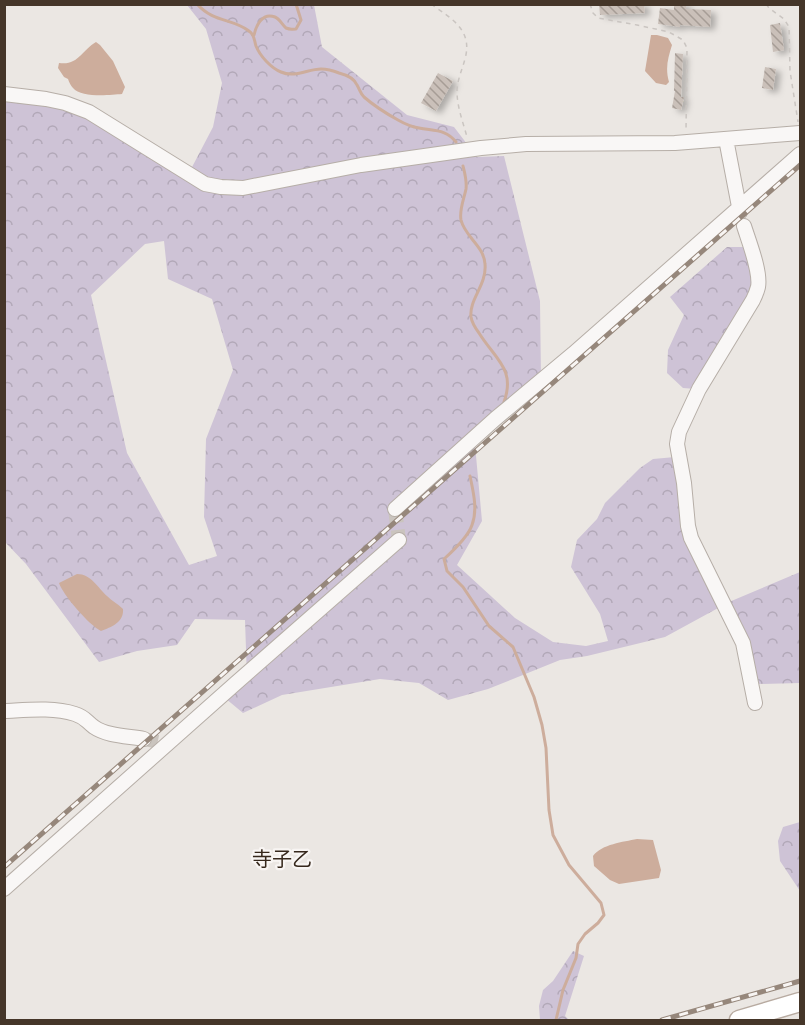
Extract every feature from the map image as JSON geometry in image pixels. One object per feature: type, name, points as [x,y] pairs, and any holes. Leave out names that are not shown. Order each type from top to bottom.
[{"type":"main road","points":[[739,1020],[801,1002]]},
{"type":"street","points":[[4,94],[56,101],[89,112],[205,184],[221,187],[243,188],[361,165],[526,144],[685,142],[800,133]]},
{"type":"street","points":[[726,139],[739,210]]},
{"type":"street","points":[[395,509],[495,419],[739,210],[801,153]]},
{"type":"street","points":[[744,226],[755,263],[758,288],[699,389],[679,432],[677,444],[688,526],[703,564],[743,643],[755,703]]},
{"type":"street","points":[[4,889],[162,744],[399,540]]},
{"type":"street","points":[[4,711],[60,711],[76,714],[94,727],[106,732],[144,739]]},
{"type":"path","points":[[431,4],[463,30],[466,41],[466,53],[457,88],[457,103],[470,150]]},
{"type":"path","points":[[590,4],[593,13],[598,18],[669,32],[683,40],[687,48],[685,142]]},
{"type":"path","points":[[766,4],[784,19],[789,27],[790,71],[800,133]]},
{"type":"green space","points":[[187,5],[314,5],[322,47],[407,115],[454,127],[477,157],[504,156],[540,301],[541,379],[474,434],[482,521],[457,565],[515,618],[553,642],[586,646],[608,641],[600,614],[571,567],[577,540],[597,519],[605,503],[640,468],[653,459],[675,457],[685,528],[720,607],[665,637],[587,656],[560,660],[488,689],[448,700],[419,683],[380,679],[282,695],[243,713],[225,698],[247,679],[245,620],[195,619],[177,645],[137,651],[99,662],[26,564],[5,542],[5,87],[45,92],[191,169],[213,127],[222,83],[206,29]],"holes":[[[164,241],[168,279],[212,299],[233,370],[206,439],[204,517],[217,556],[189,565],[127,453],[91,295],[145,244]]]},
{"type":"green space","points":[[727,247],[747,247],[754,290],[696,389],[683,388],[667,373],[668,350],[684,315],[670,297]]},
{"type":"green space","points":[[800,572],[800,683],[758,684],[729,602]]},
{"type":"green space","points":[[800,822],[800,891],[780,861],[778,841],[783,827]]},
{"type":"green space","points":[[573,951],[584,956],[565,1016],[569,1020],[540,1020],[539,1006],[543,990],[553,981]]},
{"type":"shaded area","points":[[651,35],[668,38],[672,45],[667,68],[669,82],[666,85],[656,83],[645,71]]},
{"type":"shaded area","points":[[96,42],[113,61],[125,87],[122,94],[96,95],[77,91],[58,68],[59,63],[75,60]]},
{"type":"shaded area","points":[[77,574],[90,579],[123,609],[122,617],[109,628],[101,631],[90,623],[61,588],[59,583]]},
{"type":"shaded area","points":[[637,839],[653,840],[661,870],[659,878],[619,884],[610,880],[594,866],[593,856],[597,852],[613,844]]},
{"type":"building","points":[[599,4],[644,4],[645,13],[600,15]]},
{"type":"building","points":[[674,4],[686,4],[686,9],[711,10],[710,27],[658,24],[660,8],[674,10]]},
{"type":"building","points":[[780,23],[784,50],[773,52],[770,25]]},
{"type":"building","points":[[675,53],[683,54],[681,97],[684,97],[681,110],[672,108],[675,91]]},
{"type":"building","points":[[765,67],[776,69],[773,90],[762,88]]},
{"type":"building","points":[[438,73],[453,81],[436,111],[421,103]]},
{"type":"waterway","points":[[197,4],[210,14],[243,27],[251,33],[260,54],[277,70],[291,74],[323,69],[350,77],[364,97],[394,118],[414,127],[444,133],[456,142]]},
{"type":"waterway","points":[[254,35],[258,24],[267,16],[277,18],[286,28],[296,29],[301,20],[296,4]]},
{"type":"waterway","points":[[463,166],[466,186],[461,220],[466,232],[481,252],[485,264],[485,272],[471,310],[471,317],[475,328],[506,373],[507,391],[504,402]]},
{"type":"waterway","points":[[470,476],[474,519],[464,539],[444,559],[447,571],[463,587],[489,626],[513,647],[534,697],[542,725],[553,835],[569,865],[601,903],[604,915],[578,944],[576,958],[563,990],[556,1020]]},
{"type":"tunnel","points":[[395,509],[399,540]]},
{"type":"tunnel","points":[[144,739],[159,742]]},
{"type":"railway","points":[[4,867],[800,165]]},
{"type":"railway","points":[[662,1020],[800,981]]},
{"type":"district","name":"寺子乙","points":[[282,858]]}]
